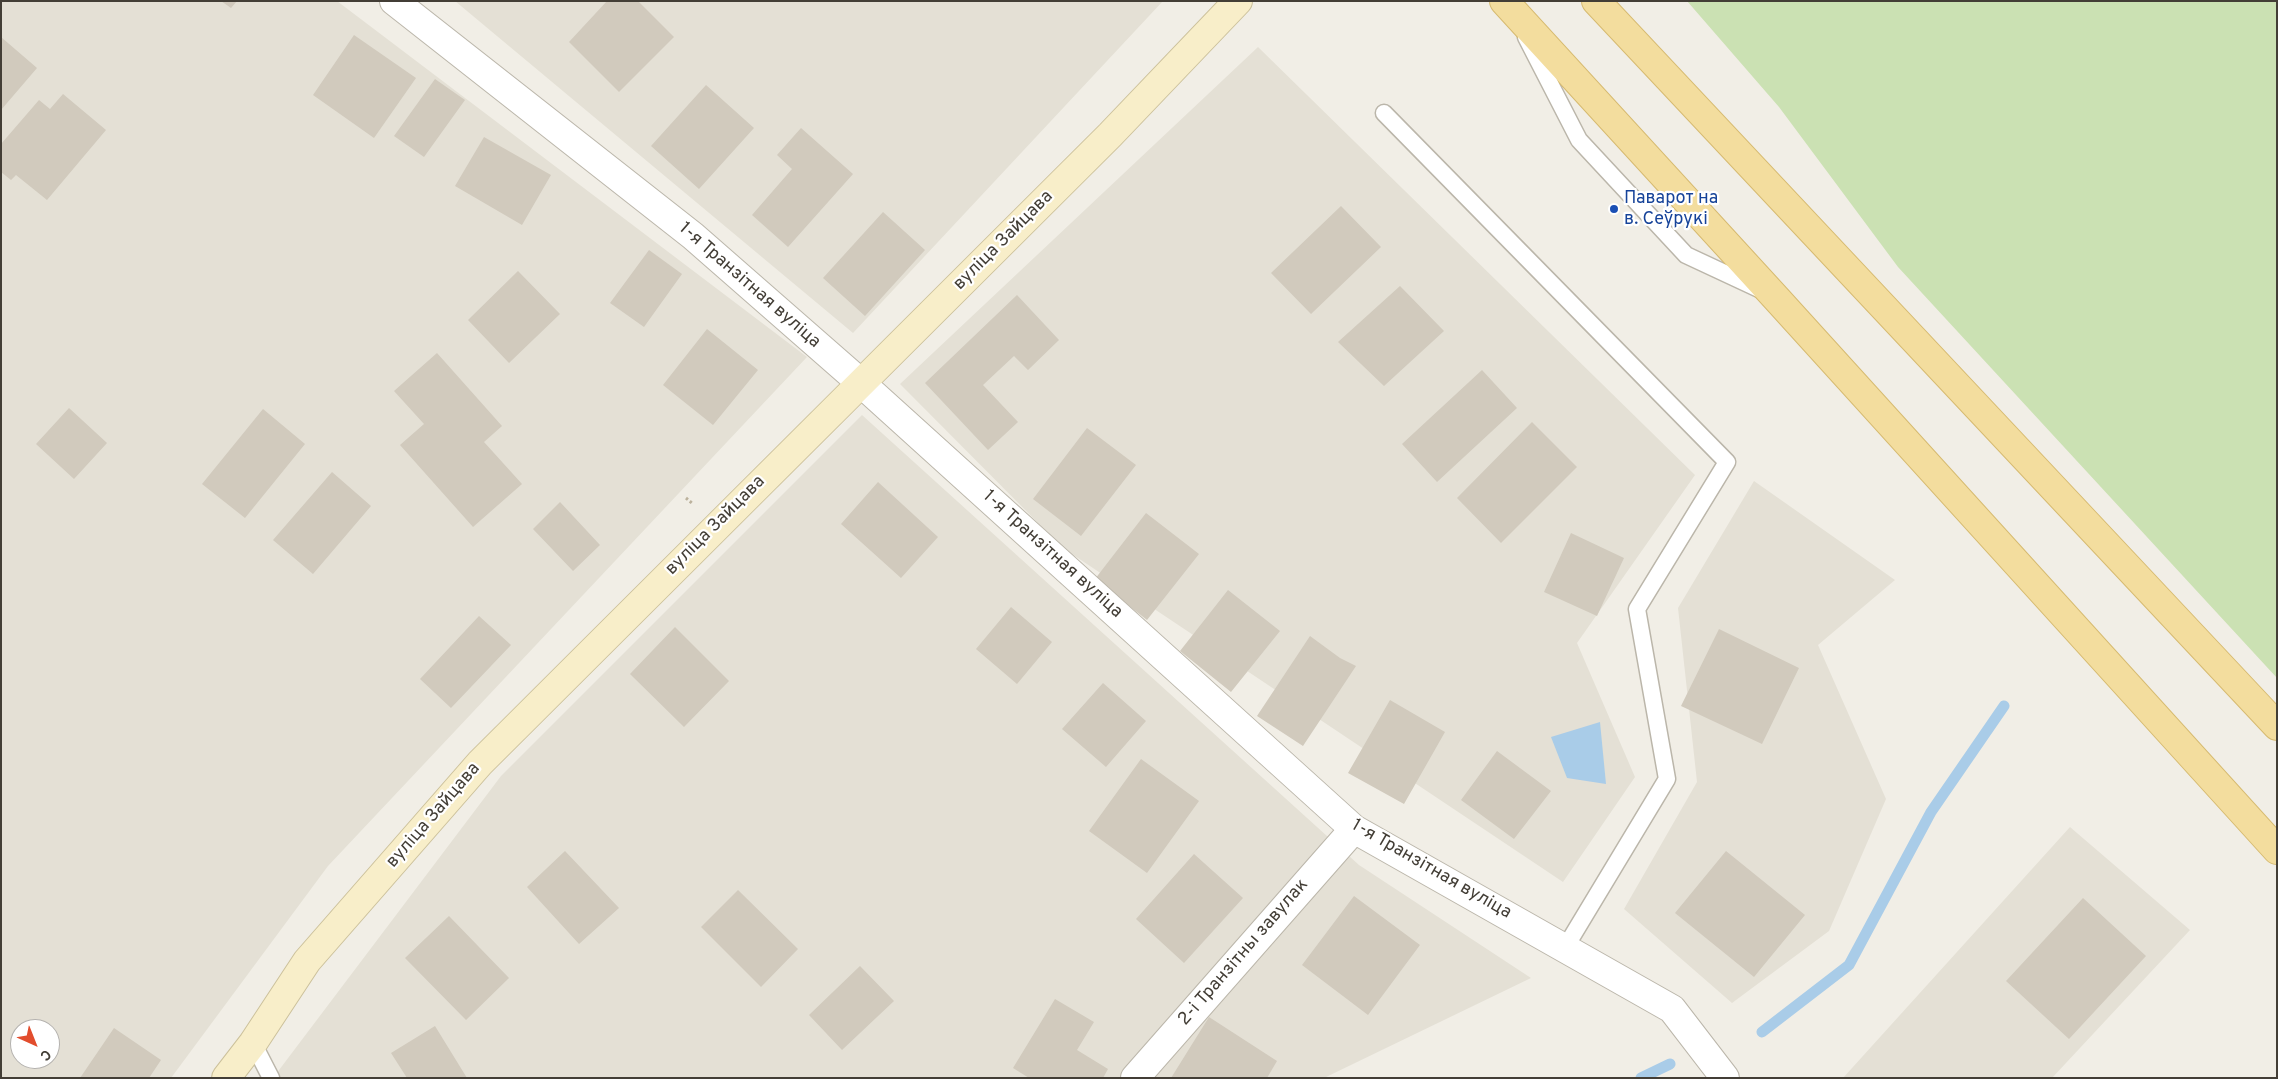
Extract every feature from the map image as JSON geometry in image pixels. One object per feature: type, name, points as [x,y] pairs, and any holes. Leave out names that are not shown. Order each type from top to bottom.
[{"type":"main road","points":[[1596,1],[2277,726]]},
{"type":"main road","points":[[1508,5],[2277,850]]},
{"type":"street","name":"1-я Транзітная вуліца","points":[[394,1],[693,236],[861,383],[1354,829],[1672,1008],[1725,1078]]},
{"type":"street","name":"вуліца Зайцава","points":[[226,1078],[253,1043],[307,962],[480,763],[1110,135],[1238,1]]},
{"type":"street","name":"2-і Транзітны завулак","points":[[1135,1078],[1354,829]]},
{"type":"lane","points":[[1508,5],[1579,140],[1686,255],[1776,298]]},
{"type":"lane","points":[[1384,113],[1727,462],[1637,609],[1666,779],[1565,948]]},
{"type":"lane","points":[[253,1043],[271,1078]]},
{"type":"shaded area","points":[[1,1],[337,1],[807,357],[328,866],[171,1078],[1,1078]]},
{"type":"shaded area","points":[[455,1],[1163,1],[853,333]]},
{"type":"shaded area","points":[[1258,47],[1695,475],[1577,643],[1635,777],[1563,882],[1063,548],[900,384]]},
{"type":"shaded area","points":[[862,415],[1359,865],[1531,978],[1324,1078],[273,1078],[501,776]]},
{"type":"shaded area","points":[[1754,481],[1895,580],[1818,645],[1886,799],[1829,931],[1732,1003],[1624,909],[1697,782],[1678,608]]},
{"type":"shaded area","points":[[2070,827],[2190,930],[2052,1078],[1843,1078]]},
{"type":"green space","points":[[1687,1],[2277,1],[2277,678],[1898,267],[1779,107]]},
{"type":"water","points":[[1600,722],[1606,784],[1567,778],[1551,737]]},
{"type":"building","points":[[221,1],[237,1],[231,8]]},
{"type":"building","points":[[607,1],[638,1],[674,37],[619,92],[569,42]]},
{"type":"building","points":[[354,35],[416,78],[374,138],[313,95]]},
{"type":"building","points":[[1,37],[37,68],[1,110]]},
{"type":"building","points":[[435,79],[465,100],[424,157],[394,136]]},
{"type":"building","points":[[706,85],[754,128],[699,189],[651,146]]},
{"type":"building","points":[[63,94],[106,130],[47,200],[16,175],[11,180],[1,172],[1,144],[39,100],[50,109]]},
{"type":"building","points":[[801,128],[853,174],[788,247],[752,215],[792,169],[777,155]]},
{"type":"building","points":[[484,137],[551,175],[522,225],[455,186]]},
{"type":"building","points":[[1341,206],[1381,247],[1311,314],[1271,273]]},
{"type":"building","points":[[883,212],[925,250],[865,316],[823,278]]},
{"type":"building","points":[[649,250],[682,274],[644,327],[610,303]]},
{"type":"building","points":[[518,271],[560,314],[509,363],[468,320]]},
{"type":"building","points":[[1400,286],[1444,331],[1384,386],[1338,342]]},
{"type":"building","points":[[1017,295],[1059,340],[1028,370],[1014,356],[983,385],[1018,422],[988,450],[925,383]]},
{"type":"building","points":[[707,329],[758,370],[713,425],[663,385]]},
{"type":"building","points":[[437,353],[502,426],[484,442],[522,484],[473,527],[400,445],[424,424],[394,391]]},
{"type":"building","points":[[1482,370],[1517,408],[1437,482],[1402,444]]},
{"type":"building","points":[[69,408],[107,443],[74,479],[36,444]]},
{"type":"building","points":[[263,409],[305,444],[245,518],[202,484]]},
{"type":"building","points":[[1532,422],[1577,467],[1501,543],[1457,498]]},
{"type":"building","points":[[1087,428],[1136,465],[1081,536],[1033,499]]},
{"type":"building","points":[[332,472],[371,506],[313,574],[273,540]]},
{"type":"building","points":[[878,482],[938,537],[901,578],[841,524]]},
{"type":"building","points":[[560,502],[600,545],[573,571],[533,529]]},
{"type":"building","points":[[1146,513],[1199,554],[1147,620],[1095,579]]},
{"type":"building","points":[[1571,533],[1624,558],[1597,616],[1544,592]]},
{"type":"building","points":[[1228,590],[1280,631],[1231,692],[1180,651]]},
{"type":"building","points":[[1011,607],[1052,642],[1017,684],[976,649]]},
{"type":"building","points":[[479,616],[511,645],[451,708],[420,679]]},
{"type":"building","points":[[675,627],[729,681],[684,727],[630,674]]},
{"type":"building","points":[[1719,629],[1799,668],[1762,744],[1681,706]]},
{"type":"building","points":[[1310,636],[1340,658],[1356,666],[1303,746],[1257,716]]},
{"type":"building","points":[[1103,683],[1146,721],[1106,767],[1062,729]]},
{"type":"building","points":[[1390,700],[1445,732],[1404,804],[1348,773]]},
{"type":"building","points":[[1497,751],[1551,791],[1514,839],[1461,800]]},
{"type":"building","points":[[1141,759],[1199,801],[1147,873],[1089,831]]},
{"type":"building","points":[[565,851],[619,908],[579,944],[527,887]]},
{"type":"building","points":[[1726,851],[1805,915],[1754,977],[1675,913]]},
{"type":"building","points":[[1194,854],[1243,898],[1184,963],[1136,919]]},
{"type":"building","points":[[738,890],[798,949],[761,987],[701,927]]},
{"type":"building","points":[[1354,896],[1420,945],[1368,1015],[1302,965]]},
{"type":"building","points":[[2083,898],[2146,956],[2069,1039],[2006,981]]},
{"type":"building","points":[[449,916],[509,978],[466,1020],[405,958]]},
{"type":"building","points":[[860,966],[894,1001],[842,1050],[809,1015]]},
{"type":"building","points":[[1055,999],[1094,1022],[1077,1050],[1108,1069],[1103,1078],[1029,1078],[1013,1068]]},
{"type":"building","points":[[1209,1017],[1277,1061],[1267,1078],[1171,1078]]},
{"type":"building","points":[[435,1026],[467,1078],[407,1078],[391,1053]]},
{"type":"building","points":[[114,1028],[161,1060],[149,1078],[80,1078]]},
{"type":"waterway","points":[[1762,1032],[1849,965],[1931,812],[2004,706]]},
{"type":"waterway","points":[[1641,1078],[1670,1064]]},
{"type":"place","name":"Паварот на в. Сеўрукі","points":[[1614,209]]}]
